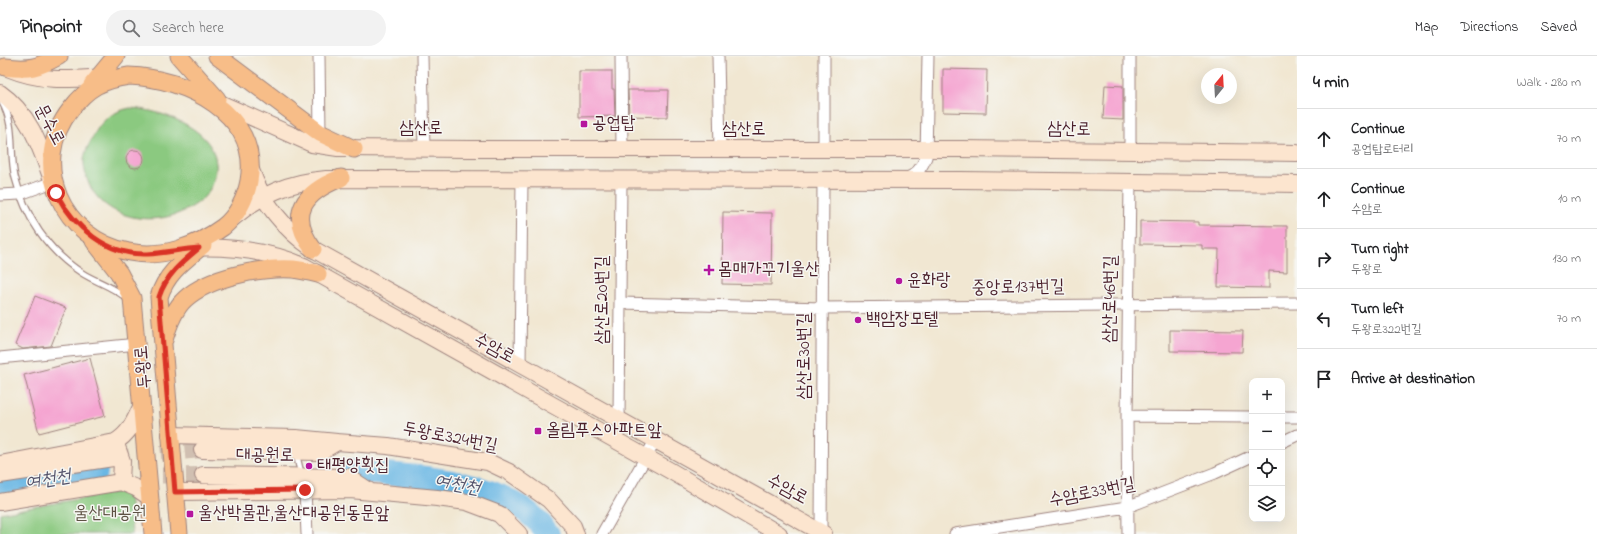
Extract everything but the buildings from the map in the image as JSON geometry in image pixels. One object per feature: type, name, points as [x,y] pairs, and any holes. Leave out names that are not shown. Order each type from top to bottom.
[{"type":"main road","points":[[2,66],[30,68],[41,66],[59,56]]},
{"type":"main road","points":[[116,56],[66,114],[59,128],[52,155],[53,182],[63,205],[71,218],[107,256],[119,273],[132,298],[153,534]]},
{"type":"main road","points":[[179,56],[221,103],[240,129],[248,145],[251,170],[248,187],[243,202],[226,224]]},
{"type":"main road","points":[[217,56],[320,133],[354,148]]},
{"type":"main road","name":"문수로","points":[[2,66],[34,77],[93,84]]},
{"type":"main road","points":[[93,84],[129,76],[160,80],[203,95],[228,115],[240,129]]},
{"type":"main road","name":"문수로","points":[[0,93],[16,106],[24,115],[43,155],[53,182]]},
{"type":"main road","name":"삼산로","points":[[203,95],[312,144],[326,147],[424,149],[720,150],[927,149],[1297,153]]},
{"type":"main road","name":"수암로","points":[[251,170],[264,196],[278,218],[313,249],[619,421],[823,533]]},
{"type":"main road","points":[[84,231],[113,248],[130,252],[146,254],[174,250],[201,241],[264,196],[280,188],[300,182],[341,178],[900,180],[1297,184]]},
{"type":"main road","points":[[313,249],[306,239],[303,231],[301,214],[304,205],[316,190],[341,178]]},
{"type":"main road","name":"두왕로","points":[[179,534],[159,305],[162,288],[174,270],[226,224]]},
{"type":"main road","name":"수암로","points":[[174,250],[229,248],[261,251],[290,260],[318,274],[646,457],[779,534]]},
{"type":"main road","points":[[162,350],[166,333],[177,309],[185,299],[198,290],[229,278],[267,270],[293,269],[318,274]]},
{"type":"main road","points":[[0,475],[114,450],[130,430],[142,407]]},
{"type":"main road","name":"두왕로324번길","points":[[170,435],[296,438],[388,446],[488,462],[509,472],[549,500],[573,526],[576,534]]},
{"type":"main road","name":"대공원로","points":[[202,450],[320,452],[337,442]]},
{"type":"main road","points":[[0,464],[114,450]]},
{"type":"main road","points":[[114,450],[122,461],[118,479]]},
{"type":"main road","name":"대공원로","points":[[203,475],[304,483]]},
{"type":"main road","points":[[0,496],[118,479],[136,488],[149,497]]},
{"type":"main road","points":[[0,502],[118,479]]},
{"type":"main road","points":[[175,492],[304,483],[467,502],[499,514],[519,534]]},
{"type":"street","points":[[319,56],[320,133]]},
{"type":"street","points":[[422,56],[424,149]]},
{"type":"street","points":[[621,56],[622,149]]},
{"type":"street","points":[[718,56],[720,150]]},
{"type":"street","points":[[824,56],[824,150]]},
{"type":"street","points":[[900,180],[912,177],[921,168],[926,158],[928,56]]},
{"type":"street","points":[[1130,56],[1130,151]]},
{"type":"street","name":"수암로","points":[[520,365],[522,179]]},
{"type":"street","name":"삼산로20번길","points":[[619,421],[621,180]]},
{"type":"street","name":"삼산로30번길","points":[[823,180],[823,533]]},
{"type":"street","points":[[0,195],[20,194],[53,182]]},
{"type":"street","name":"삼산로46번길","points":[[1128,534],[1127,416],[1130,182]]},
{"type":"street","name":"중앙로137번길","points":[[620,303],[823,308],[1297,303]]},
{"type":"street","points":[[0,358],[137,344]]},
{"type":"street","points":[[1127,416],[1249,417]]},
{"type":"street","points":[[1285,417],[1297,417]]},
{"type":"street","points":[[1285,441],[1297,435]]},
{"type":"street","points":[[602,534],[655,441]]},
{"type":"street","name":"수암로33번길","points":[[955,534],[1127,507],[1215,474],[1249,457]]},
{"type":"street","points":[[304,483],[307,534]]},
{"type":"lane","points":[[0,99],[7,112],[12,134],[15,175],[20,194],[37,229],[55,251],[68,263],[122,295],[130,301],[134,309]]},
{"type":"lane","points":[[296,452],[304,483]]},
{"type":"green space","points":[[130,108],[160,113],[175,119],[190,127],[203,137],[212,149],[216,163],[212,185],[203,198],[184,211],[169,216],[152,219],[136,218],[107,206],[96,195],[88,181],[84,158],[95,133],[107,118],[117,112]]},
{"type":"green space","name":"울산대공원","points":[[129,490],[132,534],[0,534],[0,513]]},
{"type":"waterway","name":"여천천","points":[[352,471],[403,475],[459,483],[485,491],[510,501],[531,515],[548,534]]},
{"type":"waterway","name":"여천천","points":[[0,487],[96,472]]},
{"type":"tunnel","points":[[113,458],[202,450]]},
{"type":"tunnel","points":[[114,476],[203,475]]},
{"type":"place","name":"공업탑","points":[[584,124]]},
{"type":"place","name":"몸매가꾸기울산","points":[[709,270]]},
{"type":"place","name":"윤화랑","points":[[899,281]]},
{"type":"place","name":"백암장모텔","points":[[858,320]]},
{"type":"place","name":"올림푸스아파트앞","points":[[538,431]]},
{"type":"place","name":"태평양횟집","points":[[309,466]]},
{"type":"place","name":"울산박물관,울산대공원동문앞","points":[[190,514]]},
{"type":"route","points":[[56,193],[71,218],[84,231],[98,241],[113,248],[146,254],[199,248],[174,270],[166,280],[159,297],[175,492],[305,490]]}]
